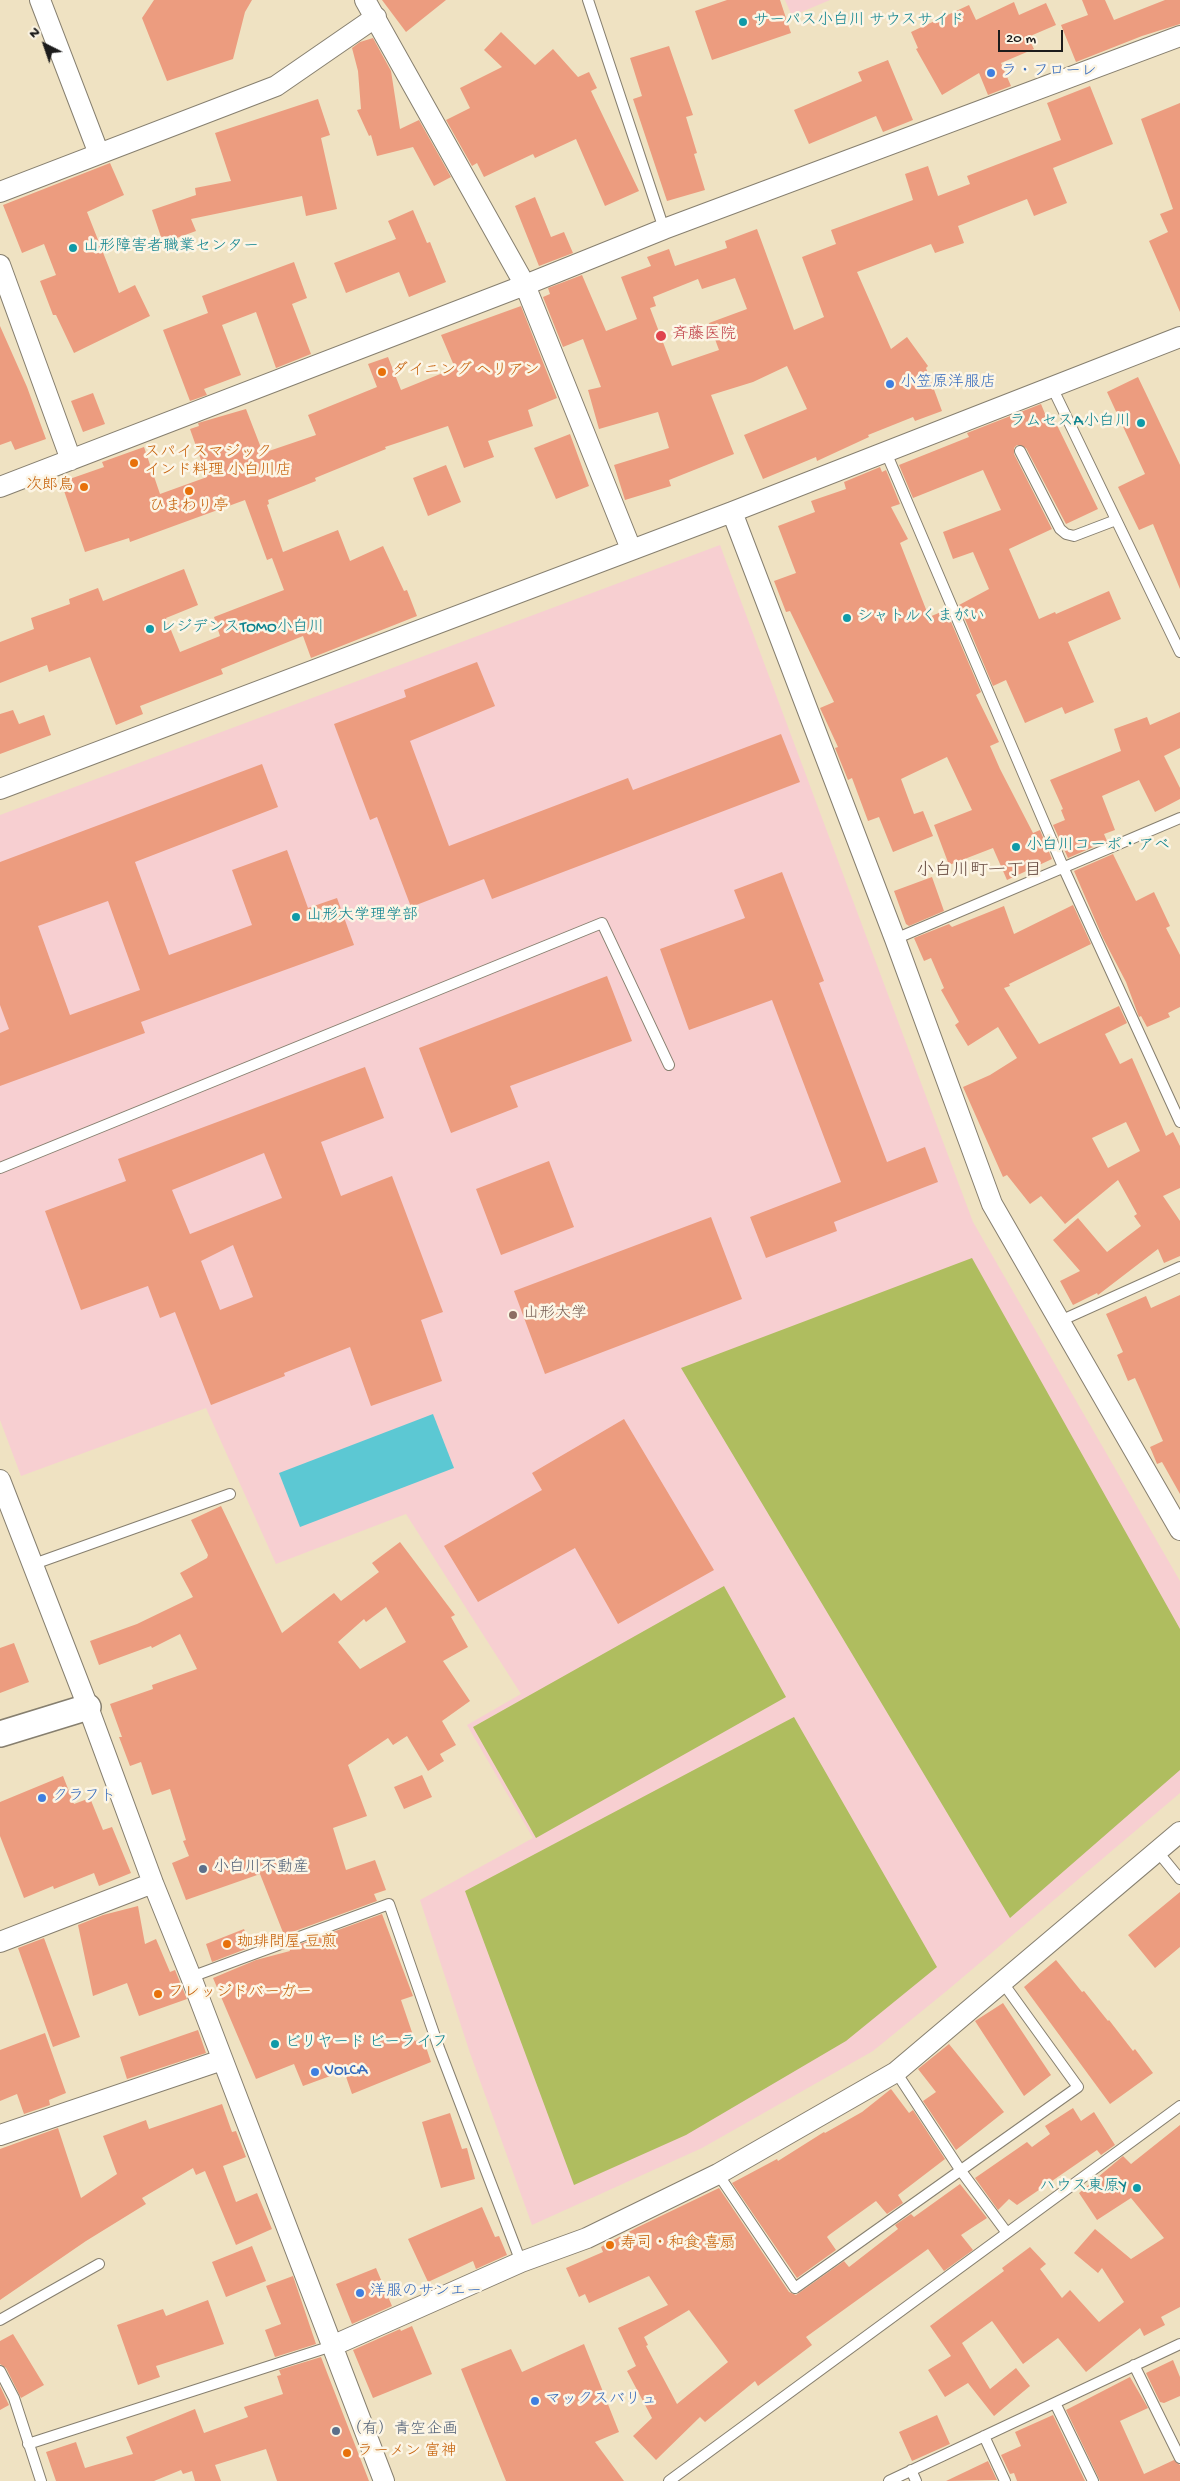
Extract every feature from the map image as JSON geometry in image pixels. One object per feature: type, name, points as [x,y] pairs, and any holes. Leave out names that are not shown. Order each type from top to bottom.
[{"type":"street","points":[[40,0],[99,154]]},
{"type":"street","points":[[365,0],[525,286],[631,550]]},
{"type":"street","points":[[0,192],[276,86],[376,17]]},
{"type":"street","points":[[0,487],[525,286],[664,229],[1180,36]]},
{"type":"street","points":[[0,265],[71,460]]},
{"type":"street","points":[[0,789],[732,512],[885,450],[1180,336]]},
{"type":"street","points":[[732,512],[895,939],[992,1204],[1180,1530]]},
{"type":"street","points":[[0,1480],[4,1501],[34,1564],[153,1883],[191,1977],[384,2481]]},
{"type":"street","points":[[0,1734],[88,1708]]},
{"type":"street","points":[[332,2346],[521,2262],[587,2238],[718,2174],[896,2072],[1180,1832]]},
{"type":"street","points":[[0,1942],[153,1883]]},
{"type":"street","points":[[0,2135],[222,2060]]},
{"type":"lane","points":[[588,0],[664,229]]},
{"type":"lane","points":[[1051,385],[1180,652]]},
{"type":"lane","points":[[885,450],[1064,869],[1180,1122]]},
{"type":"lane","points":[[1020,451],[1060,529],[1066,534],[1080,534],[1116,520]]},
{"type":"lane","points":[[895,939],[1064,869],[1180,818]]},
{"type":"lane","points":[[0,1168],[602,923],[669,1065]]},
{"type":"lane","points":[[1060,1321],[1180,1267]]},
{"type":"lane","points":[[34,1564],[230,1494]]},
{"type":"lane","points":[[1158,1852],[1180,1879]]},
{"type":"lane","points":[[191,1977],[389,1904],[439,2048],[521,2262]]},
{"type":"lane","points":[[718,2174],[795,2288],[1078,2086],[1003,1983]]},
{"type":"lane","points":[[896,2072],[961,2171],[1007,2233]]},
{"type":"lane","points":[[669,2481],[1180,2106]]},
{"type":"lane","points":[[0,2320],[99,2264]]},
{"type":"lane","points":[[889,2481],[1180,2344]]},
{"type":"lane","points":[[28,2444],[332,2346]]},
{"type":"lane","points":[[1134,2365],[1180,2458]]},
{"type":"lane","points":[[0,2371],[14,2398],[41,2481]]},
{"type":"lane","points":[[1055,2403],[1093,2481]]},
{"type":"lane","points":[[984,2436],[1005,2481]]},
{"type":"lane","points":[[911,2470],[916,2481]]},
{"type":"shaded area","points":[[785,0],[830,0],[792,16]]},
{"type":"shaded area","name":"山形大学","points":[[720,545],[973,1222],[1180,1581],[1180,1793],[873,2051],[702,2148],[532,2225],[470,2053],[420,1900],[533,1838],[467,1725],[521,1694],[406,1514],[276,1564],[206,1408],[21,1476],[0,1420],[0,815]]},
{"type":"green space","points":[[972,1258],[1180,1629],[1180,1770],[1010,1918],[681,1368]]},
{"type":"green space","points":[[724,1586],[786,1697],[536,1838],[473,1727]]},
{"type":"green space","points":[[794,1717],[937,1967],[846,2041],[686,2135],[574,2185],[465,1891]]},
{"type":"water","points":[[433,1414],[454,1468],[300,1527],[279,1473]]},
{"type":"building","points":[[154,0],[252,0],[245,12],[233,59],[167,81],[142,18]]},
{"type":"building","points":[[382,0],[446,0],[406,32]]},
{"type":"building","name":"サーパス小白川 サウスサイド","points":[[727,0],[780,0],[791,33],[712,60],[695,11]]},
{"type":"building","points":[[1082,0],[1105,0],[1114,20],[1165,0],[1180,0],[1180,24],[1142,36],[1076,62],[1061,25],[1088,15]]},
{"type":"building","points":[[1014,2],[1019,15],[1046,3],[1056,25],[1028,37],[1034,49],[1001,63],[1011,86],[988,95],[979,73],[942,95],[916,49],[918,48],[911,32],[969,5],[976,20]]},
{"type":"building","points":[[501,32],[535,65],[553,49],[578,77],[589,72],[597,88],[591,91],[639,191],[605,206],[576,139],[535,158],[533,154],[484,177],[477,163],[472,166],[446,120],[470,108],[460,88],[502,67],[484,50]]},
{"type":"building","points":[[373,38],[391,71],[400,129],[419,120],[451,177],[434,186],[413,147],[377,156],[371,135],[369,136],[357,110],[361,109],[358,71],[352,48],[360,42]]},
{"type":"building","points":[[669,46],[693,115],[686,117],[697,153],[694,154],[705,190],[667,201],[633,99],[642,96],[630,58]]},
{"type":"building","points":[[888,60],[913,120],[883,132],[876,116],[809,144],[794,110],[862,81],[858,72]]},
{"type":"building","points":[[1090,86],[1113,144],[1053,168],[1067,203],[1034,216],[1027,199],[958,226],[964,243],[935,253],[931,244],[857,272],[891,349],[907,337],[928,366],[926,368],[942,411],[915,421],[913,417],[868,435],[869,437],[817,461],[816,457],[763,479],[744,435],[807,409],[787,366],[753,382],[711,395],[734,454],[669,480],[671,486],[625,500],[614,465],[669,448],[658,412],[599,429],[588,390],[601,387],[583,339],[563,347],[543,297],[550,294],[548,288],[582,275],[606,331],[637,319],[621,277],[651,266],[647,257],[669,249],[675,266],[727,248],[725,241],[757,229],[794,330],[824,317],[802,257],[836,244],[831,230],[913,200],[905,174],[928,166],[938,196],[970,184],[967,176],[1061,140],[1047,103]],"holes":[[[735,278],[747,309],[709,323],[719,350],[672,366],[650,308],[656,306],[653,297],[698,279],[702,289]]]},
{"type":"building","points":[[318,99],[330,135],[321,138],[337,209],[306,216],[302,196],[191,219],[196,231],[163,243],[152,210],[196,195],[195,188],[231,181],[215,133]]},
{"type":"building","points":[[1180,103],[1180,312],[1149,241],[1168,232],[1160,214],[1173,209],[1141,119]]},
{"type":"building","name":"山形障害者職業センター","points":[[110,163],[124,195],[87,212],[119,293],[135,285],[150,316],[74,353],[56,315],[53,315],[40,281],[56,275],[44,244],[22,253],[3,205]]},
{"type":"building","points":[[535,197],[551,237],[564,232],[573,253],[539,266],[515,206]]},
{"type":"building","points":[[413,210],[427,243],[430,242],[446,282],[409,297],[399,272],[346,293],[334,263],[396,239],[388,221]]},
{"type":"building","points":[[294,262],[307,298],[292,304],[311,354],[276,368],[256,312],[222,325],[241,375],[204,389],[207,395],[190,401],[163,330],[208,313],[202,296]]},
{"type":"building","points":[[521,306],[557,398],[528,410],[533,426],[488,441],[494,457],[464,468],[448,426],[385,447],[386,449],[315,478],[316,481],[268,500],[269,504],[267,505],[283,552],[338,530],[350,561],[383,546],[404,591],[407,590],[417,616],[311,658],[303,636],[221,669],[223,674],[140,706],[143,714],[116,725],[90,657],[49,672],[47,665],[0,683],[0,642],[34,629],[31,618],[70,604],[69,599],[98,588],[103,601],[184,569],[198,605],[166,618],[180,652],[220,636],[214,617],[284,590],[272,558],[267,560],[245,500],[130,542],[129,538],[85,552],[61,482],[104,467],[102,462],[144,447],[160,494],[207,477],[190,429],[199,426],[198,423],[246,409],[263,453],[316,435],[308,415],[377,387],[368,364],[388,357],[401,390],[455,368],[441,335]]},
{"type":"building","points":[[0,326],[27,387],[46,439],[15,450],[11,441],[0,445]]},
{"type":"building","points":[[1138,377],[1180,465],[1180,589],[1153,524],[1139,530],[1118,487],[1145,474],[1107,392]]},
{"type":"building","points":[[93,393],[105,424],[83,432],[71,401]]},
{"type":"building","points":[[1041,404],[1048,421],[1054,419],[1098,509],[1066,524],[1026,448],[1017,445],[1014,448],[1014,454],[1052,529],[1009,549],[1039,619],[1055,612],[1056,614],[1109,591],[1121,619],[1068,642],[1094,702],[1065,714],[1062,707],[1025,723],[1006,680],[993,686],[959,605],[989,589],[973,552],[953,559],[943,532],[1001,510],[983,470],[913,498],[899,465],[969,437],[967,433]]},
{"type":"building","points":[[570,434],[589,486],[556,499],[534,448]]},
{"type":"building","points":[[446,465],[461,502],[428,516],[413,478]]},
{"type":"building","points":[[880,467],[882,472],[886,470],[900,504],[891,507],[908,539],[900,543],[929,617],[946,610],[981,692],[976,695],[999,742],[990,746],[1033,833],[1040,830],[1052,859],[1007,880],[993,848],[949,865],[934,825],[972,810],[947,757],[901,779],[914,814],[923,811],[933,836],[893,852],[879,817],[868,821],[852,778],[848,780],[835,748],[838,747],[820,708],[834,702],[790,611],[786,612],[774,581],[796,573],[778,526],[815,512],[811,501],[846,489],[844,482]]},
{"type":"building","points":[[477,662],[495,706],[410,741],[449,846],[628,778],[633,790],[781,734],[800,782],[492,899],[484,879],[411,907],[377,817],[370,820],[334,724],[406,697],[404,690]]},
{"type":"building","points":[[13,710],[19,724],[44,715],[51,735],[0,754],[0,714]]},
{"type":"building","points":[[1180,712],[1180,748],[1164,756],[1180,788],[1180,799],[1155,812],[1139,780],[1102,796],[1115,830],[1104,834],[1107,841],[1068,858],[1053,825],[1065,820],[1061,810],[1063,809],[1050,780],[1121,751],[1114,729],[1147,717],[1150,725]]},
{"type":"building","name":"山形大学理学部","points":[[262,764],[278,807],[135,862],[169,955],[252,925],[232,870],[287,850],[308,908],[337,898],[354,945],[141,1022],[145,1033],[0,1086],[0,1033],[9,1029],[0,1005],[0,862]],"holes":[[[108,901],[140,990],[70,1015],[38,926]]]},
{"type":"building","points":[[1113,854],[1136,901],[1154,892],[1170,926],[1166,928],[1180,955],[1180,1007],[1168,1013],[1170,1017],[1147,1027],[1141,1016],[1139,1017],[1126,982],[1103,938],[1074,871]]},
{"type":"building","points":[[782,872],[824,981],[819,983],[887,1162],[925,1147],[938,1182],[834,1222],[837,1231],[766,1258],[750,1217],[841,1182],[772,1000],[689,1030],[660,949],[745,918],[734,890]]},
{"type":"building","points":[[932,877],[944,911],[909,926],[906,924],[894,891]]},
{"type":"building","points":[[1073,905],[1091,944],[1004,988],[1039,1044],[1119,1006],[1127,1023],[1105,1034],[1120,1064],[1132,1058],[1166,1136],[1173,1132],[1180,1146],[1180,1188],[1163,1196],[1180,1221],[1180,1256],[1164,1263],[1158,1249],[1098,1295],[1097,1293],[1073,1305],[1060,1281],[1080,1271],[1053,1240],[1078,1218],[1107,1252],[1141,1226],[1134,1216],[1137,1214],[1118,1180],[1065,1224],[1041,1196],[1030,1204],[1007,1175],[1003,1177],[963,1087],[990,1075],[1017,1058],[998,1027],[968,1046],[955,1025],[959,1022],[941,990],[944,988],[931,958],[924,961],[914,938],[949,924],[952,927],[1004,906],[1014,934]],"holes":[[[1126,1122],[1140,1151],[1108,1168],[1092,1138]]]},
{"type":"building","points":[[607,976],[632,1041],[510,1086],[518,1107],[451,1133],[419,1048]]},
{"type":"building","points":[[365,1067],[384,1118],[321,1142],[341,1196],[392,1176],[443,1312],[421,1320],[442,1381],[371,1406],[350,1347],[284,1373],[285,1376],[211,1405],[175,1312],[160,1318],[148,1286],[81,1310],[45,1211],[126,1181],[118,1159]],"holes":[[[264,1153],[282,1198],[190,1234],[172,1190]],[[233,1245],[253,1297],[220,1310],[201,1261]]]},
{"type":"building","points":[[549,1161],[574,1227],[501,1255],[476,1189]]},
{"type":"building","points":[[711,1217],[742,1299],[545,1374],[514,1291]]},
{"type":"building","points":[[1180,1295],[1180,1494],[1162,1462],[1157,1464],[1150,1447],[1163,1441],[1135,1378],[1128,1381],[1117,1355],[1123,1352],[1106,1314],[1146,1296],[1151,1308]]},
{"type":"building","points":[[624,1419],[714,1570],[618,1624],[575,1548],[478,1602],[444,1546],[542,1490],[532,1473]]},
{"type":"building","points":[[221,1506],[282,1633],[334,1593],[341,1601],[379,1572],[372,1563],[400,1542],[455,1615],[451,1617],[468,1647],[443,1661],[470,1701],[442,1721],[456,1745],[440,1754],[444,1761],[428,1771],[407,1736],[393,1745],[388,1738],[348,1765],[367,1816],[333,1828],[346,1870],[375,1860],[386,1890],[374,1894],[377,1901],[284,1935],[260,1874],[186,1900],[172,1863],[189,1856],[183,1841],[186,1840],[170,1789],[152,1795],[141,1762],[130,1766],[119,1737],[122,1737],[110,1704],[153,1689],[152,1685],[197,1669],[180,1634],[152,1648],[151,1646],[99,1665],[90,1641],[137,1624],[193,1597],[180,1573],[207,1558],[208,1555],[191,1520]],"holes":[[[386,1607],[406,1642],[360,1669],[338,1642],[364,1619],[366,1622]]]},
{"type":"building","points":[[14,1643],[29,1682],[0,1693],[0,1648]]},
{"type":"building","points":[[422,1775],[432,1797],[404,1809],[394,1787]]},
{"type":"building","points":[[63,1776],[74,1804],[90,1798],[103,1830],[112,1827],[131,1873],[99,1886],[94,1873],[54,1889],[53,1886],[24,1898],[0,1836],[0,1802]]},
{"type":"building","points":[[1180,1892],[1180,1947],[1155,1968],[1128,1935]]},
{"type":"building","points":[[138,1906],[145,1944],[156,1939],[170,1972],[175,1970],[187,1999],[139,2016],[127,1983],[93,1996],[78,1925],[103,1915]]},
{"type":"building","points":[[382,1914],[413,1996],[401,2000],[415,2041],[423,2038],[431,2062],[352,2094],[344,2071],[303,2086],[294,2064],[256,2079],[213,1978],[256,1960],[290,1951],[289,1948]]},
{"type":"building","points":[[244,1929],[251,1947],[212,1962],[206,1944]]},
{"type":"building","points":[[44,1938],[80,2037],[53,2047],[18,1948]]},
{"type":"building","points":[[1056,1960],[1082,1992],[1084,1991],[1109,2020],[1133,2051],[1135,2049],[1153,2073],[1110,2104],[1024,1987]]},
{"type":"building","points":[[1003,2003],[1051,2075],[1024,2096],[975,2021]]},
{"type":"building","points":[[198,2030],[206,2053],[127,2079],[120,2057]]},
{"type":"building","points":[[45,2033],[66,2093],[49,2100],[50,2105],[24,2114],[17,2094],[0,2101],[0,2050]]},
{"type":"building","points":[[949,2044],[1004,2112],[956,2150],[923,2101],[936,2092],[918,2069]]},
{"type":"building","points":[[891,2089],[909,2113],[913,2110],[945,2159],[898,2195],[903,2203],[887,2214],[876,2201],[829,2235],[827,2237],[836,2250],[797,2278],[732,2183],[777,2159],[778,2161],[824,2132],[862,2112]]},
{"type":"building","points":[[222,2104],[232,2132],[236,2131],[246,2157],[223,2166],[236,2202],[257,2193],[272,2229],[236,2245],[205,2171],[196,2175],[193,2168],[142,2198],[146,2204],[86,2241],[0,2300],[0,2149],[58,2128],[81,2198],[117,2174],[103,2136],[146,2120],[149,2129]]},
{"type":"building","points":[[1073,2108],[1081,2121],[1094,2112],[1115,2145],[1101,2155],[1097,2150],[1017,2205],[1009,2199],[998,2210],[975,2178],[1027,2142],[1032,2147],[1050,2134],[1045,2126]]},
{"type":"building","points":[[450,2113],[462,2149],[467,2148],[475,2179],[441,2188],[422,2122]]},
{"type":"building","points":[[1180,2125],[1180,2307],[1161,2317],[1165,2325],[1144,2336],[1140,2328],[1086,2372],[1058,2338],[1023,2364],[992,2321],[962,2343],[990,2389],[1016,2368],[1030,2386],[994,2416],[968,2383],[945,2397],[928,2370],[951,2356],[930,2326],[1004,2271],[1002,2268],[1030,2247],[1046,2264],[1040,2269],[1062,2298],[1070,2290],[1099,2322],[1124,2302],[1102,2268],[1098,2273],[1074,2253],[1095,2229],[1131,2259],[1164,2238],[1131,2198],[1097,2220],[1079,2193],[1123,2156],[1131,2164]]},
{"type":"building","points":[[960,2184],[987,2218],[961,2235],[973,2250],[944,2271],[928,2249],[806,2337],[812,2345],[758,2386],[755,2381],[705,2422],[700,2417],[656,2460],[633,2436],[652,2418],[627,2371],[636,2366],[618,2328],[668,2305],[649,2276],[589,2303],[585,2294],[579,2297],[566,2268],[603,2252],[601,2247],[636,2228],[719,2188],[789,2292],[796,2295],[844,2261],[849,2267],[898,2229],[895,2225],[911,2214],[914,2217]],"holes":[[[689,2310],[728,2362],[677,2404],[646,2346],[648,2345],[644,2337]]]},
{"type":"building","points":[[482,2207],[495,2237],[499,2236],[507,2255],[476,2269],[473,2261],[428,2282],[408,2239]]},
{"type":"building","points":[[252,2246],[266,2281],[226,2297],[212,2262]]},
{"type":"building","points":[[376,2268],[392,2306],[352,2324],[336,2284]]},
{"type":"building","points":[[293,2276],[316,2344],[275,2357],[265,2330],[281,2324],[266,2286]]},
{"type":"building","points":[[208,2300],[224,2344],[156,2366],[160,2377],[138,2385],[117,2325],[163,2309],[166,2316]]},
{"type":"building","points":[[412,2326],[432,2374],[373,2398],[353,2350],[400,2329],[401,2331]]},
{"type":"building","points":[[13,2334],[44,2385],[21,2398],[6,2368],[0,2364],[0,2341]]},
{"type":"building","points":[[584,2344],[619,2432],[595,2442],[624,2481],[506,2481],[461,2369],[511,2349],[522,2372]]},
{"type":"building","points":[[321,2357],[369,2481],[277,2481],[266,2449],[215,2465],[221,2481],[195,2481],[192,2471],[183,2474],[181,2470],[154,2481],[56,2481],[46,2452],[76,2442],[85,2468],[133,2454],[126,2437],[195,2409],[204,2433],[248,2417],[244,2407],[283,2394],[277,2376],[281,2375],[279,2370]]},
{"type":"building","points":[[1173,2360],[1180,2377],[1180,2396],[1164,2403],[1160,2402],[1146,2373]]},
{"type":"building","points":[[1130,2377],[1148,2408],[1120,2421],[1144,2474],[1174,2460],[1180,2465],[1180,2481],[1100,2481],[1066,2410]]},
{"type":"building","points":[[0,2386],[9,2405],[0,2410]]},
{"type":"building","points":[[937,2415],[950,2444],[912,2461],[899,2432]]},
{"type":"building","points":[[1053,2415],[1085,2481],[1017,2481],[1014,2473],[1010,2474],[1001,2455],[1021,2446],[1015,2432]]},
{"type":"building","points":[[988,2461],[997,2480],[946,2481]]},
{"type":"place","name":"サーパス小白川 サウスサイド","points":[[743,22]]},
{"type":"place","name":"ラ・フローレ","points":[[991,73]]},
{"type":"place","name":"山形障害者職業センター","points":[[73,248]]},
{"type":"place","name":"斉藤医院","points":[[661,336]]},
{"type":"place","name":"ダイニング ヘリアン","points":[[382,372]]},
{"type":"place","name":"小笠原洋服店","points":[[890,384]]},
{"type":"place","name":"ラムセスA小白川","points":[[1141,423]]},
{"type":"place","name":"スパイスマジック インド料理 小白川店","points":[[134,463]]},
{"type":"place","name":"次郎鳥","points":[[84,487]]},
{"type":"place","name":"ひまわり亭","points":[[189,491]]},
{"type":"place","name":"シャトルくまがい","points":[[847,618]]},
{"type":"place","name":"レジデンスTOMO小白川","points":[[150,629]]},
{"type":"place","name":"小白川コーポ・アベ","points":[[1016,847]]},
{"type":"place","name":"山形大学理学部","points":[[296,917]]},
{"type":"place","name":"山形大学","points":[[513,1315]]},
{"type":"place","name":"クラフト","points":[[42,1798]]},
{"type":"place","name":"小白川不動産","points":[[203,1869]]},
{"type":"place","name":"珈琲問屋 豆煎","points":[[227,1944]]},
{"type":"place","name":"フレッジドバーガー","points":[[158,1994]]},
{"type":"place","name":"ビリヤード ビーライフ","points":[[275,2044]]},
{"type":"place","name":"VOLCA","points":[[315,2072]]},
{"type":"place","name":"ハウス東原Y","points":[[1137,2188]]},
{"type":"place","name":"寿司・和食 喜扇","points":[[610,2245]]},
{"type":"place","name":"洋服のサンエー","points":[[360,2293]]},
{"type":"place","name":"マックスバリュ","points":[[535,2401]]},
{"type":"place","name":"（有）青空企画","points":[[336,2431]]},
{"type":"place","name":"ラーメン 富神","points":[[347,2453]]},
{"type":"district","name":"小白川町一丁目","points":[[979,872]]}]
